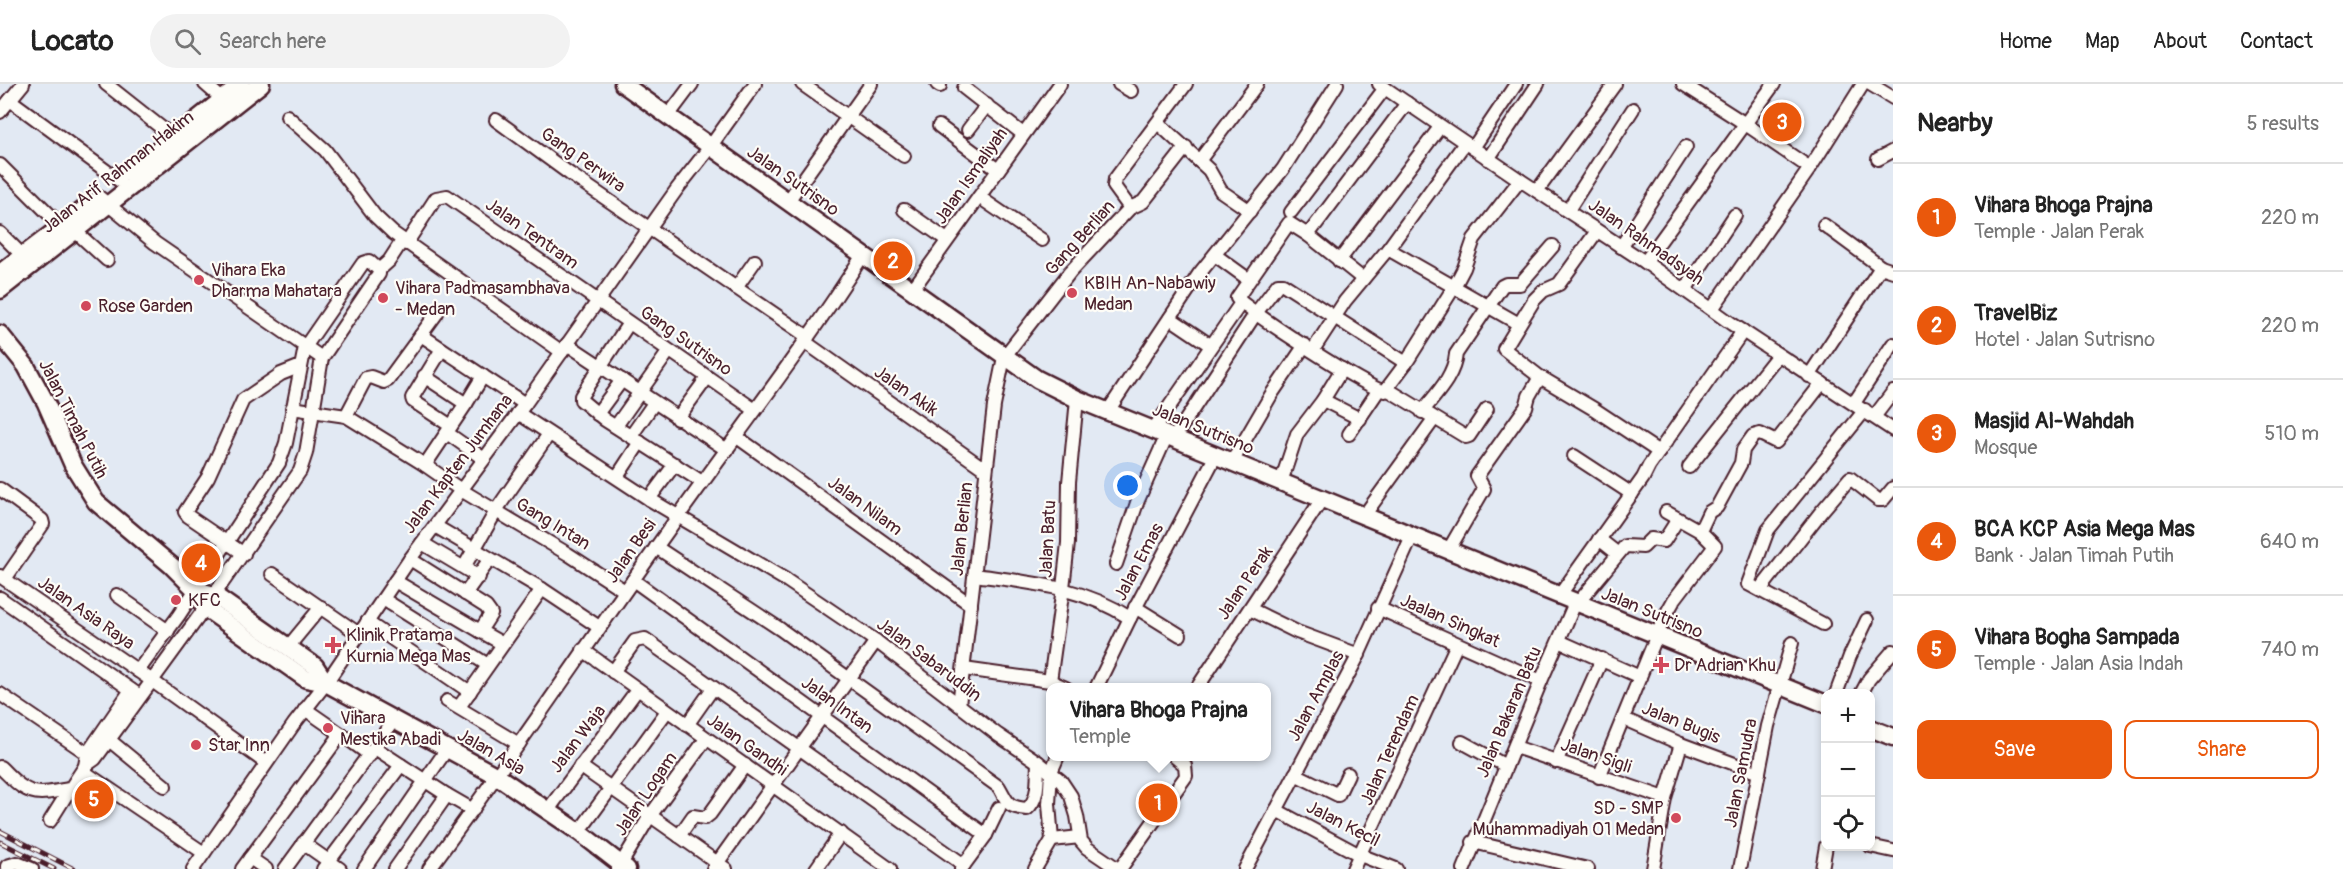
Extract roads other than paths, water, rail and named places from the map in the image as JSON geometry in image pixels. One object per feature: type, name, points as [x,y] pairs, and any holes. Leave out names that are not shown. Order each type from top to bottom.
[{"type":"main road","name":"Jalan Arif Rahman Hakim","points":[[104,200],[120,181],[242,84]]},
{"type":"main road","name":"Jalan Arif Rahman Hakim","points":[[0,290],[104,200],[261,84]]},
{"type":"main road","name":"Jalan Sutrisno","points":[[623,84],[1037,379],[1077,399],[1363,517],[1821,702]]},
{"type":"main road","name":"Jalan Arif Rahman Hakim","points":[[0,273],[22,255],[68,229]]},
{"type":"main road","name":"Jalan Timah Putih","points":[[0,334],[26,366],[87,491],[105,511],[210,602]]},
{"type":"main road","name":"Jalan Asia","points":[[210,602],[288,647],[315,666],[326,683]]},
{"type":"main road","name":"Jalan Asia","points":[[210,602],[306,679],[326,683],[497,776],[579,832],[622,868]]},
{"type":"main road","points":[[1875,719],[1893,726]]},
{"type":"main road","points":[[1875,730],[1893,737]]},
{"type":"street","points":[[0,112],[23,84]]},
{"type":"street","points":[[106,84],[173,137]]},
{"type":"street","points":[[205,84],[222,99]]},
{"type":"street","points":[[668,116],[692,84]]},
{"type":"street","name":"Jalan Kapten Jumhana","points":[[193,869],[266,763],[326,683],[410,559],[522,408],[755,84]]},
{"type":"street","points":[[802,84],[904,156]]},
{"type":"street","points":[[788,201],[871,84]]},
{"type":"street","name":"Jalan Ismaliyah","points":[[912,290],[1060,84]]},
{"type":"street","points":[[1119,84],[1131,91]]},
{"type":"street","points":[[1130,208],[1116,189],[1114,182],[1186,84]]},
{"type":"street","points":[[1200,161],[1257,84]]},
{"type":"street","points":[[1108,411],[1215,255],[1283,169],[1337,84]]},
{"type":"street","name":"Jalan Emas","points":[[1098,683],[1132,612],[1224,459],[1271,395],[1335,317],[1516,84]]},
{"type":"street","points":[[1488,159],[1538,84]]},
{"type":"street","points":[[1537,191],[1616,84]]},
{"type":"street","points":[[1683,84],[1809,168]]},
{"type":"street","points":[[1645,262],[1774,84]]},
{"type":"street","points":[[1712,309],[1809,168],[1863,84]]},
{"type":"street","points":[[1870,84],[1893,98]]},
{"type":"street","points":[[1291,212],[1382,86]]},
{"type":"street","name":"Jalan Rahmadsyah","points":[[1382,86],[1440,127],[1645,262],[1809,376],[1893,430]]},
{"type":"street","points":[[964,88],[1023,134]]},
{"type":"street","points":[[10,100],[120,181]]},
{"type":"street","points":[[1308,235],[1407,104]]},
{"type":"street","points":[[968,130],[987,105]]},
{"type":"street","points":[[1568,210],[1633,109]]},
{"type":"street","points":[[287,116],[325,150],[375,216],[404,242],[564,348],[622,380],[677,419],[727,450]]},
{"type":"street","name":"Gang Perwira","points":[[496,120],[650,228]]},
{"type":"street","points":[[1158,123],[1209,170],[1221,191],[1250,211]]},
{"type":"street","points":[[939,126],[998,170]]},
{"type":"street","points":[[1339,261],[1440,127]]},
{"type":"street","name":"Gang Berlian","points":[[1004,357],[1071,272],[1130,208],[1143,202],[1186,147]]},
{"type":"street","points":[[1621,247],[1686,147]]},
{"type":"street","points":[[1878,159],[1893,151]]},
{"type":"street","points":[[0,165],[68,229],[107,260]]},
{"type":"street","points":[[1349,434],[1382,390],[1406,363],[1454,287],[1464,268],[1474,238],[1520,180]]},
{"type":"street","name":"Jalan Tentram","points":[[404,242],[436,198],[447,196],[598,300]]},
{"type":"street","points":[[979,197],[1042,240]]},
{"type":"street","points":[[104,200],[155,243],[322,358]]},
{"type":"street","points":[[904,210],[947,240]]},
{"type":"street","points":[[1684,290],[1735,215]]},
{"type":"street","points":[[1363,279],[1308,235],[1289,223],[1286,224],[1237,298],[1241,303],[1342,369],[1467,437],[1486,409]]},
{"type":"street","points":[[1809,376],[1887,269],[1824,225]]},
{"type":"street","name":"Jalan Akik","points":[[650,228],[986,470]]},
{"type":"street","points":[[1597,231],[1559,284],[1543,291],[1534,300],[1504,349],[1540,377],[1659,452]]},
{"type":"street","points":[[0,233],[22,255]]},
{"type":"street","points":[[50,821],[135,693],[151,680],[210,602],[300,471],[306,453],[322,358],[379,274],[379,270],[404,242]]},
{"type":"street","points":[[1422,412],[1448,377],[1455,366],[1456,354],[1504,284],[1520,285],[1553,246]]},
{"type":"street","points":[[1388,249],[1519,324]]},
{"type":"street","name":"Jalan Besi","points":[[429,869],[497,776],[702,482],[738,437],[863,255]]},
{"type":"street","points":[[1215,255],[1248,279]]},
{"type":"street","points":[[138,671],[196,590],[283,456],[305,347],[363,263],[369,261],[379,270]]},
{"type":"street","points":[[736,288],[755,261]]},
{"type":"street","points":[[1164,434],[1281,283],[1406,363]]},
{"type":"street","name":"Gang Sutrisno","points":[[598,300],[755,411]]},
{"type":"street","points":[[1116,564],[1164,434],[1210,345],[1241,303]]},
{"type":"street","points":[[292,408],[346,416],[366,378],[387,382],[437,313]]},
{"type":"street","points":[[1170,318],[1210,345]]},
{"type":"street","points":[[629,323],[580,398],[597,414],[702,482]]},
{"type":"street","points":[[1558,596],[1632,494],[1743,331]]},
{"type":"street","name":"Jalan Sabaruddin","points":[[421,335],[483,376],[549,434],[649,499],[786,580],[876,641],[998,735],[1038,762],[1061,781],[1071,796],[1080,837]]},
{"type":"street","points":[[1854,403],[1893,344]]},
{"type":"street","points":[[442,349],[412,395],[413,400],[484,459]]},
{"type":"street","points":[[616,426],[669,351]]},
{"type":"street","points":[[1689,467],[1778,355]]},
{"type":"street","name":"Jalan Berlian","points":[[959,705],[994,406],[1004,357]]},
{"type":"street","points":[[244,554],[188,516],[186,510],[208,477],[243,400],[281,374],[301,366]]},
{"type":"street","points":[[1281,482],[1289,452],[1297,434],[1323,400],[1342,369]]},
{"type":"street","points":[[424,376],[466,404]]},
{"type":"street","points":[[425,465],[483,376]]},
{"type":"street","points":[[1448,551],[1484,489],[1476,477],[1526,407],[1528,396],[1540,377]]},
{"type":"street","points":[[677,419],[707,378]]},
{"type":"street","points":[[597,414],[622,380]]},
{"type":"street","points":[[1700,531],[1708,512],[1717,507],[1741,463],[1743,450],[1753,436],[1760,434],[1776,442],[1822,383]]},
{"type":"street","points":[[1823,624],[1748,584],[1767,530],[1869,414],[1893,392]]},
{"type":"street","name":"Jalan Batu","points":[[1050,681],[1064,588],[1068,543],[1069,482],[1077,399]]},
{"type":"street","points":[[1323,400],[1360,419]]},
{"type":"street","points":[[617,477],[654,403]]},
{"type":"street","name":"Gang Intan","points":[[346,416],[625,591]]},
{"type":"street","points":[[1363,517],[1434,419]]},
{"type":"street","points":[[464,567],[496,511],[549,434]]},
{"type":"street","name":"Jalan Nilam","points":[[738,437],[971,605]]},
{"type":"street","points":[[1574,456],[1632,494]]},
{"type":"street","points":[[649,499],[675,464]]},
{"type":"street","points":[[1760,590],[1850,478],[1878,501],[1884,501],[1893,488]]},
{"type":"street","points":[[0,489],[42,520],[43,524],[2,578]]},
{"type":"street","name":"Jalan Perak","points":[[1200,683],[1322,499]]},
{"type":"street","points":[[1599,777],[1656,636],[1674,600],[1715,545],[1700,531],[1666,512]]},
{"type":"street","points":[[1599,539],[1618,554],[1627,545],[1640,547],[1650,539],[1664,541],[1678,519]]},
{"type":"street","points":[[435,526],[600,627]]},
{"type":"street","name":"Jalan Amplas","points":[[1245,869],[1359,655],[1412,536]]},
{"type":"street","points":[[422,543],[478,577]]},
{"type":"street","points":[[656,547],[849,678],[999,788],[1005,801],[1015,808],[1027,808],[1036,797],[1038,762]]},
{"type":"street","name":"Jalan Bakaran Batu","points":[[1464,869],[1473,842],[1541,681],[1576,604],[1618,554]]},
{"type":"street","points":[[410,559],[490,611],[490,616],[480,631]]},
{"type":"street","points":[[465,594],[490,559]]},
{"type":"street","points":[[272,574],[359,634]]},
{"type":"street","points":[[975,575],[1064,588],[1132,612],[1180,635]]},
{"type":"street","name":"Jalan Asia Raya","points":[[2,578],[151,680],[266,763]]},
{"type":"street","name":"Jalan Intan","points":[[633,580],[986,835]]},
{"type":"street","points":[[395,581],[503,644]]},
{"type":"street","points":[[459,707],[542,590]]},
{"type":"street","points":[[117,595],[168,631]]},
{"type":"street","name":"Jalan Asia Raya","points":[[0,598],[135,693]]},
{"type":"street","points":[[383,599],[488,665]]},
{"type":"street","points":[[288,647],[321,607]]},
{"type":"street","name":"Jaalan Singkat","points":[[1378,608],[1541,681]]},
{"type":"street","points":[[1250,609],[1297,632],[1359,655]]},
{"type":"street","points":[[1838,689],[1867,620]]},
{"type":"street","points":[[367,622],[470,692]]},
{"type":"street","points":[[613,672],[635,641],[642,638],[800,747],[963,867],[986,835],[999,808]]},
{"type":"street","points":[[1559,640],[1640,676]]},
{"type":"street","points":[[580,766],[719,867],[773,785],[876,641]]},
{"type":"street","name":"Jalan Samudra","points":[[1740,869],[1779,685],[1792,643]]},
{"type":"street","name":"Jalan Terendam","points":[[1353,869],[1457,644]]},
{"type":"street","name":"Jalan Gandhi","points":[[583,650],[890,869]]},
{"type":"street","points":[[1863,689],[1893,651]]},
{"type":"street","points":[[1556,762],[1602,659]]},
{"type":"street","points":[[964,669],[1055,683]]},
{"type":"street","points":[[687,725],[713,688]]},
{"type":"street","name":"Jalan Waja","points":[[548,810],[637,690]]},
{"type":"street","points":[[0,693],[204,853]]},
{"type":"street","points":[[88,762],[108,739],[135,693]]},
{"type":"street","points":[[447,700],[519,744]]},
{"type":"street","points":[[305,709],[341,734],[401,765],[472,810]]},
{"type":"street","points":[[579,832],[667,711]]},
{"type":"street","name":"Jalan Bugis","points":[[1624,719],[1681,744],[1759,772]]},
{"type":"street","points":[[285,869],[394,720]]},
{"type":"street","points":[[242,869],[341,734]]},
{"type":"street","points":[[108,739],[165,786]]},
{"type":"street","name":"Jalan Logam","points":[[622,868],[650,816],[706,739]]},
{"type":"street","points":[[1462,742],[1506,766]]},
{"type":"street","points":[[1653,869],[1665,798],[1681,744]]},
{"type":"street","name":"Jalan Sigli","points":[[1515,747],[1665,798]]},
{"type":"street","points":[[364,869],[447,749]]},
{"type":"street","points":[[1035,869],[1052,840],[1049,804],[1051,772],[1056,761]]},
{"type":"street","points":[[1052,840],[1080,837],[1088,848],[1119,869],[1186,776],[1185,765],[1180,761]]},
{"type":"street","points":[[326,865],[401,765]]},
{"type":"street","points":[[679,836],[693,816],[705,818],[710,814],[745,765]]},
{"type":"street","points":[[0,767],[15,782],[33,792],[70,789]]},
{"type":"street","points":[[1295,774],[1338,795],[1348,774]]},
{"type":"street","points":[[0,779],[15,782]]},
{"type":"street","points":[[395,869],[447,795]]},
{"type":"street","name":"Jalan Kecil","points":[[1276,810],[1360,855],[1396,869]]},
{"type":"street","points":[[832,869],[819,865],[841,833]]},
{"type":"street","points":[[1473,842],[1588,869]]},
{"type":"street","points":[[303,843],[326,865],[340,869]]},
{"type":"street","points":[[1875,847],[1893,851]]},
{"type":"street","points":[[1822,869],[1825,851]]},
{"type":"street","points":[[250,858],[266,869]]},
{"type":"street","points":[[6,866],[17,864],[32,869]]},
{"type":"railway","points":[[0,831],[74,869]]},
{"type":"railway","points":[[0,842],[54,869]]},
{"type":"place","name":"Masjid Al-Wahdah","points":[[1782,122]]},
{"type":"place","name":"TravelBiz","points":[[893,261]]},
{"type":"place","name":"Vihara Eka Dharma Mahatara","points":[[199,280]]},
{"type":"place","name":"KBIH An-Nabawiy Medan","points":[[1072,293]]},
{"type":"place","name":"Vihara Padmasambhava - Medan","points":[[383,298]]},
{"type":"place","name":"Rose Garden","points":[[86,306]]},
{"type":"place","name":"BCA KCP Asia Mega Mas","points":[[201,563]]},
{"type":"place","name":"KFC","points":[[176,600]]},
{"type":"place","name":"Klinik Pratama Kurnia Mega Mas","points":[[333,645]]},
{"type":"place","name":"Dr Adrian Khu","points":[[1661,665]]},
{"type":"place","name":"Vihara Mestika Abadi","points":[[328,728]]},
{"type":"place","name":"Star Inn","points":[[196,745]]},
{"type":"place","name":"Vihara Bogha Sampada","points":[[94,799]]},
{"type":"place","name":"Vihara Bhoga Prajna","points":[[1158,803]]},
{"type":"place","name":"SD - SMP Muhammadiyah 01 Medan","points":[[1676,818]]}]
